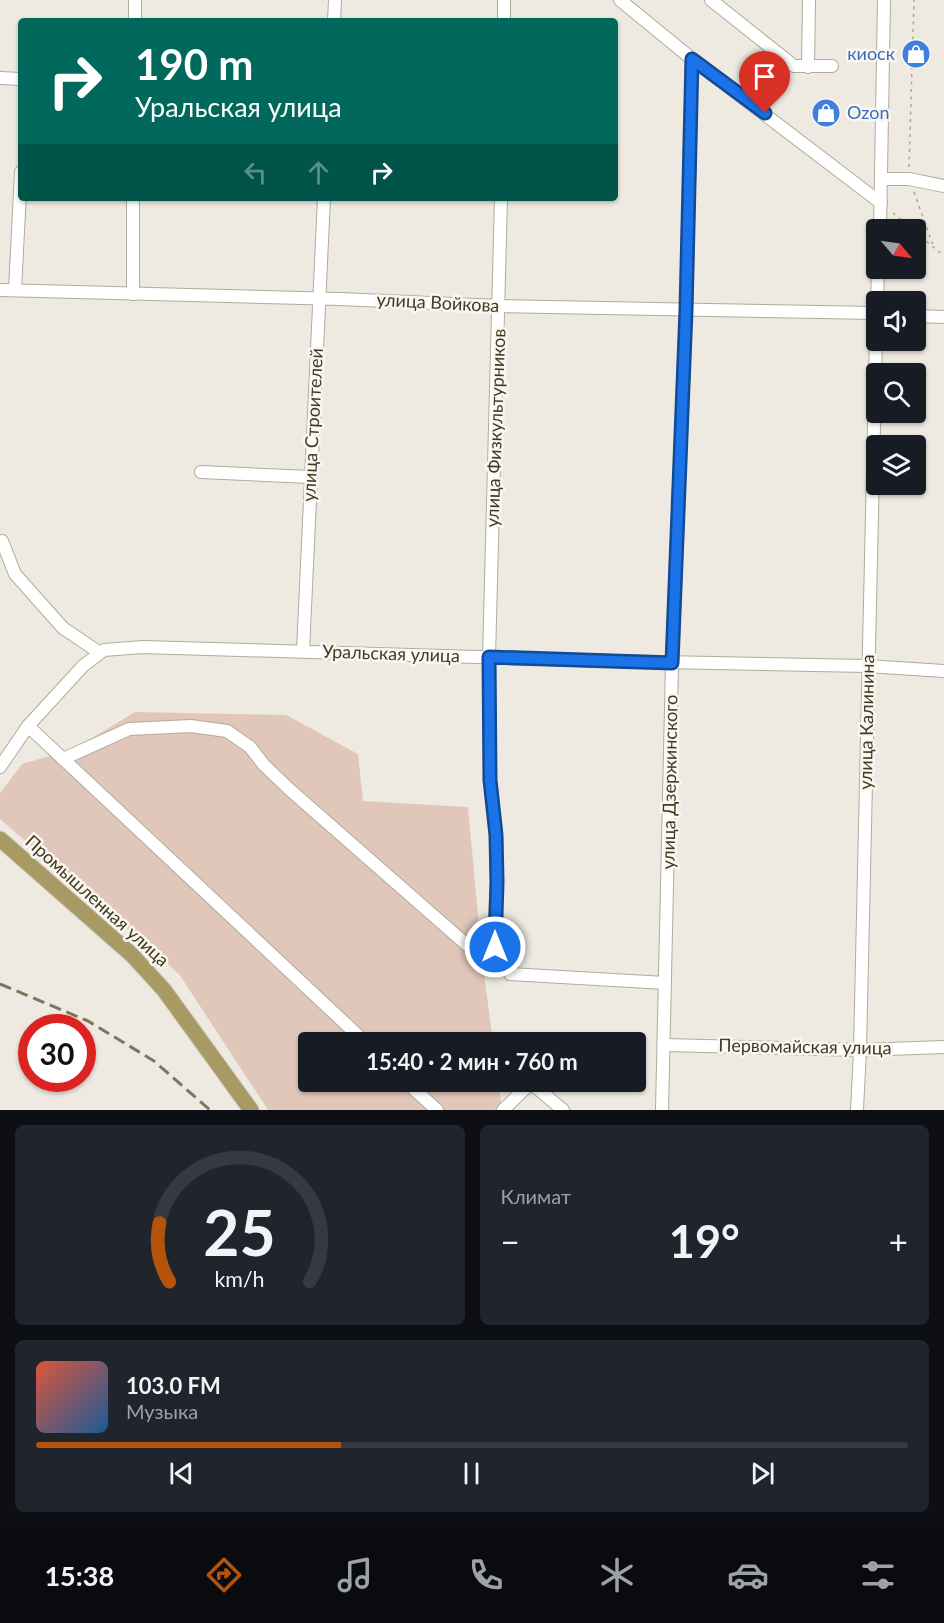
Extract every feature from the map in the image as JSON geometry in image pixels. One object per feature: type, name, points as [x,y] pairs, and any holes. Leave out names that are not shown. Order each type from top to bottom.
[{"type":"main road","name":"Промышленная улица","points":[[0,839],[132,956],[164,990],[251,1110]]},
{"type":"street","points":[[135,0],[135,18]]},
{"type":"street","points":[[334,18],[335,0]]},
{"type":"street","points":[[504,0],[504,18]]},
{"type":"street","points":[[620,0],[692,59],[881,203]]},
{"type":"street","points":[[711,0],[794,66],[832,66]]},
{"type":"street","points":[[808,67],[809,0]]},
{"type":"street","points":[[880,219],[884,0]]},
{"type":"street","name":"улица Дзержинского","points":[[662,1110],[672,663],[686,310],[692,59]]},
{"type":"street","points":[[0,78],[18,79]]},
{"type":"street","points":[[882,179],[909,179],[944,186]]},
{"type":"street","points":[[15,290],[20,201]]},
{"type":"street","points":[[133,201],[133,294]]},
{"type":"street","name":"улица Строителей","points":[[303,651],[324,201]]},
{"type":"street","name":"улица Физкультурников","points":[[496,960],[494,933],[497,882],[496,835],[490,780],[489,657],[501,201]]},
{"type":"street","name":"улица Войкова","points":[[0,290],[319,298],[500,306],[866,314]]},
{"type":"street","points":[[926,316],[944,317]]},
{"type":"street","name":"улица Калинина","points":[[857,1110],[861,1050],[867,666],[876,351]]},
{"type":"street","points":[[201,472],[310,477]]},
{"type":"street","points":[[2,541],[15,574],[63,628],[100,653]]},
{"type":"street","name":"Уральская улица","points":[[0,767],[28,726],[83,666],[104,650],[143,646],[672,663],[867,666],[944,671]]},
{"type":"street","points":[[28,726],[354,1032]]},
{"type":"street","points":[[63,759],[129,729],[191,726],[227,731],[250,747],[264,765],[289,789],[475,952]]},
{"type":"street","points":[[510,974],[665,983]]},
{"type":"street","name":"Первомайская улица","points":[[665,1045],[861,1050],[944,1047]]},
{"type":"street","points":[[417,1092],[437,1110]]},
{"type":"street","points":[[503,1110],[521,1092]]},
{"type":"street","points":[[543,1092],[564,1110]]},
{"type":"path","points":[[914,0],[909,179],[934,248]]},
{"type":"path","points":[[765,113],[794,66]]},
{"type":"path","points":[[881,203],[900,219]]},
{"type":"path","points":[[926,241],[944,256]]},
{"type":"shaded area","points":[[135,712],[286,715],[358,754],[363,801],[468,807],[482,959],[492,1032],[298,1032],[298,1092],[500,1092],[501,1103],[495,1110],[268,1110],[179,974],[0,819],[0,793],[22,764],[74,749]]},
{"type":"railway","points":[[0,984],[88,1021],[154,1061],[210,1110]]},
{"type":"place","name":"киоск","points":[[916,54]]},
{"type":"place","name":"Ozon","points":[[826,113]]},
{"type":"route","points":[[495,947],[497,882],[496,835],[490,780],[489,657],[672,663],[686,310],[692,59],[765,113]]}]
